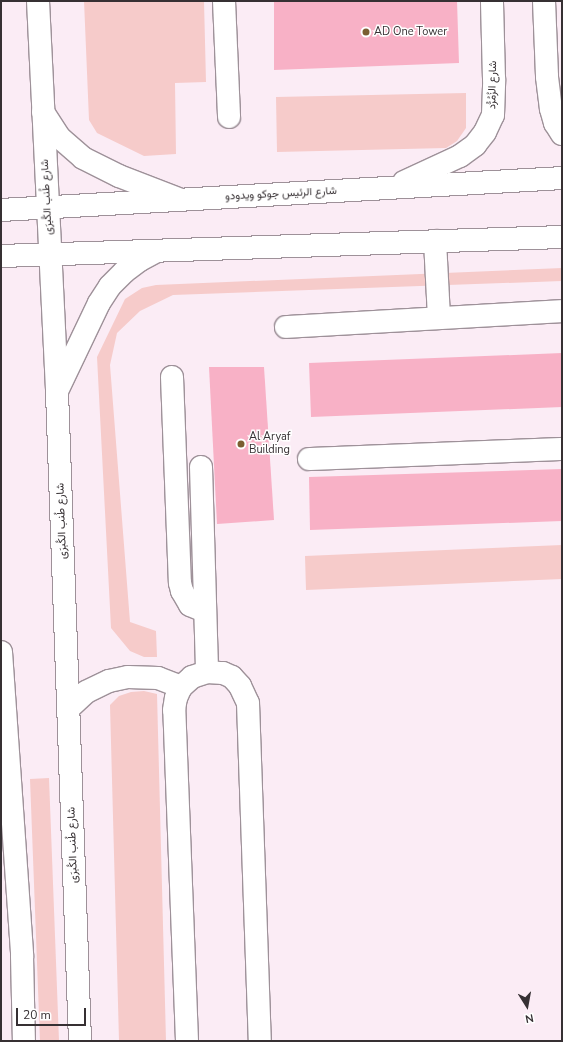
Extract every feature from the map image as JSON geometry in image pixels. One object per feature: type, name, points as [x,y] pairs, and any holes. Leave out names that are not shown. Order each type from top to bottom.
[{"type":"main road","name":"شارع طُنب الكُبرَى","points":[[38,1],[42,110],[57,392],[80,1041]]},
{"type":"main road","points":[[224,1],[229,117]]},
{"type":"main road","name":"شارع الزُمُرُّد","points":[[394,187],[460,156],[475,145],[486,132],[493,115],[494,79],[492,1]]},
{"type":"main road","points":[[544,1],[547,76],[551,108],[555,123],[562,134]]},
{"type":"main road","points":[[42,110],[59,137],[83,158],[119,176],[160,190],[181,200]]},
{"type":"main road","name":"شارع الرئيس جوكو ويدودو","points":[[1,210],[562,178]]},
{"type":"main road","points":[[1,256],[562,237]]},
{"type":"main road","points":[[435,241],[439,318]]},
{"type":"main road","points":[[57,392],[99,303],[110,286],[124,272],[140,260],[157,251]]},
{"type":"main road","points":[[286,327],[562,310]]},
{"type":"main road","points":[[172,377],[180,583],[182,591],[190,605],[205,611]]},
{"type":"main road","points":[[309,459],[562,449]]},
{"type":"main road","points":[[201,467],[207,672]]},
{"type":"main road","points":[[1,652],[22,956],[24,1041]]},
{"type":"main road","points":[[187,1041],[174,710],[176,698],[181,687],[192,677],[207,672],[223,673],[232,677],[240,686],[248,703],[260,1041]]},
{"type":"main road","points":[[68,709],[86,692],[109,681],[122,678],[158,678],[181,687]]},
{"type":"shaded area","points":[[84,1],[204,1],[206,82],[175,83],[176,154],[144,156],[97,133],[89,120]]},
{"type":"shaded area","points":[[466,93],[466,128],[457,141],[446,148],[277,152],[276,97]]},
{"type":"shaded area","points":[[562,268],[562,281],[173,295],[140,311],[117,333],[110,365],[130,622],[156,631],[157,657],[144,657],[130,651],[111,628],[97,357],[125,299],[142,288],[156,285]]},
{"type":"shaded area","points":[[562,545],[562,579],[306,590],[305,556]]},
{"type":"shaded area","points":[[144,691],[157,694],[166,1041],[119,1041],[110,705],[119,696],[131,692]]},
{"type":"shaded area","points":[[49,778],[59,1041],[40,1041],[30,779]]},
{"type":"building","name":"AD One Tower","points":[[274,1],[457,1],[459,63],[274,70]]},
{"type":"building","points":[[562,353],[562,407],[311,417],[309,363]]},
{"type":"building","name":"Al Aryaf Building","points":[[209,367],[264,367],[274,520],[217,524]]},
{"type":"building","points":[[562,469],[562,521],[310,530],[309,477]]},
{"type":"place","name":"AD One Tower","points":[[366,32]]},
{"type":"place","name":"Al Aryaf Building","points":[[241,444]]}]
